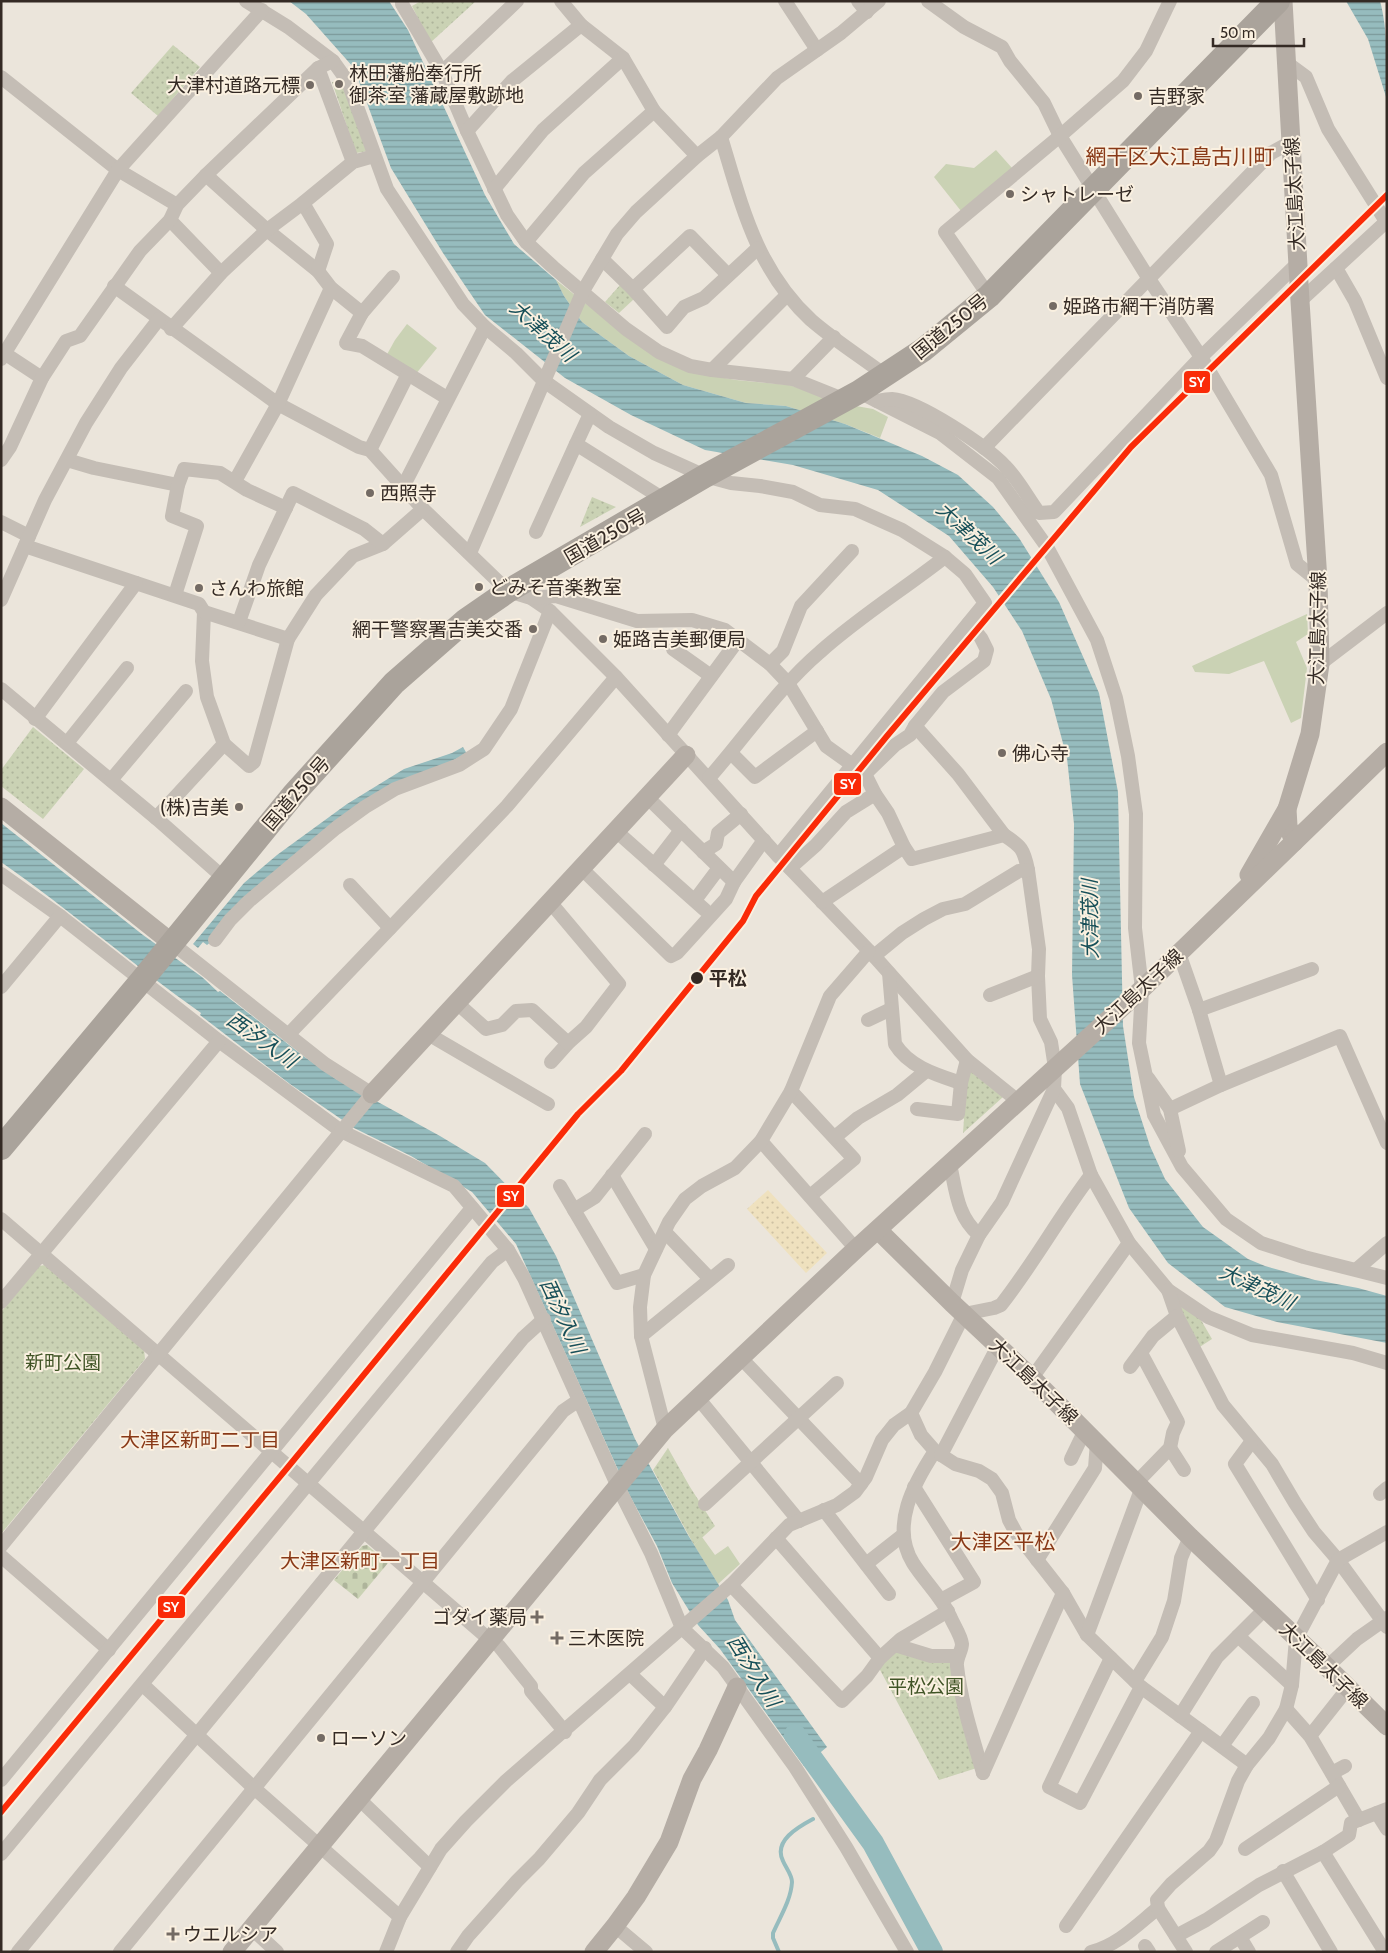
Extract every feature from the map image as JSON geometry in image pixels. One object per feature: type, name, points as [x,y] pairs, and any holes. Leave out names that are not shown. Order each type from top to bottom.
[{"type":"highway","name":"国道250号","points":[[1,1148],[142,980],[293,795],[394,683],[466,620],[508,591],[705,476],[859,397],[885,375],[923,350],[989,296],[1278,1]]},
{"type":"main road","name":"大江島太子線","points":[[1283,1],[1318,581],[1320,664],[1310,734],[1287,809],[1288,826],[1294,842],[1138,992],[878,1230],[1091,1436],[1190,1537],[1387,1726]]},
{"type":"main road","points":[[1294,842],[1387,752]]},
{"type":"main road","points":[[372,1094],[686,755]]},
{"type":"main road","points":[[1,807],[172,943]]},
{"type":"main road","points":[[1230,902],[1254,869],[1287,809]]},
{"type":"main road","points":[[232,1952],[665,1429],[856,1248],[878,1230]]},
{"type":"main road","points":[[594,1952],[615,1926],[669,1842],[692,1779],[708,1750],[737,1687]]},
{"type":"street","points":[[246,1],[262,10],[333,61],[348,82],[387,189],[463,304],[485,327],[516,353],[544,381],[590,414],[654,453],[705,476],[730,483],[793,492],[820,505],[855,509],[902,530],[945,557],[965,574],[986,603],[778,856]]},
{"type":"street","points":[[402,1],[442,72],[467,131],[507,215],[526,242],[552,267],[583,291],[626,329],[659,352],[690,366],[793,379],[859,397],[940,432],[998,478],[1047,547],[1097,640],[1116,698],[1128,756],[1136,814],[1135,928],[1139,1043],[1154,1115],[1182,1167],[1226,1219],[1261,1243],[1304,1257],[1387,1278]]},
{"type":"street","points":[[442,72],[517,1]]},
{"type":"street","points":[[561,1],[581,25],[623,58],[654,111],[696,156]]},
{"type":"street","points":[[785,1],[817,50]]},
{"type":"street","points":[[470,553],[583,291],[617,234],[636,212],[696,156],[720,137],[777,78],[817,50],[862,6],[879,1]]},
{"type":"street","points":[[928,1],[964,27],[1002,48],[1010,61],[1044,103],[1060,136],[1149,279],[1201,357],[1271,475],[1297,564],[1318,581]]},
{"type":"street","points":[[989,296],[945,232],[1123,81],[1146,52],[1170,1]]},
{"type":"street","points":[[42,378],[3,356],[118,170],[262,10]]},
{"type":"street","points":[[467,131],[512,81],[581,25]]},
{"type":"street","points":[[494,189],[543,130],[623,58]]},
{"type":"street","points":[[1,460],[10,447],[42,378],[66,340],[80,336],[140,251],[170,220],[177,205],[318,68],[333,61]]},
{"type":"street","points":[[1287,63],[1306,77],[1328,129],[1386,222],[1300,301]]},
{"type":"street","points":[[318,68],[353,162]]},
{"type":"street","points":[[1,77],[118,170],[177,205]]},
{"type":"street","points":[[526,242],[584,173],[654,111]]},
{"type":"street","points":[[720,137],[748,224],[770,272],[787,295],[812,320],[885,375]]},
{"type":"street","points":[[984,448],[1271,153],[1291,142]]},
{"type":"street","points":[[171,329],[221,273],[267,230],[353,162],[374,156]]},
{"type":"street","points":[[206,175],[267,230],[318,271],[331,288],[362,313]]},
{"type":"street","points":[[303,203],[327,244],[318,271]]},
{"type":"street","points":[[170,220],[221,273]]},
{"type":"street","points":[[633,289],[690,236],[728,275]]},
{"type":"street","points":[[602,259],[667,326],[684,308],[704,298],[758,248]]},
{"type":"street","points":[[859,397],[893,399],[916,406],[943,421],[984,448],[1006,466],[1039,513],[1054,512],[1201,357],[1298,263]]},
{"type":"street","points":[[1336,268],[1355,300],[1387,378]]},
{"type":"street","points":[[393,277],[362,313],[346,343],[362,346],[447,398]]},
{"type":"street","points":[[114,286],[171,329],[278,404],[359,447],[370,450],[404,485],[423,509],[508,591],[531,598],[550,611],[616,677],[778,856],[872,954],[967,1060],[1018,1101]]},
{"type":"street","points":[[235,481],[278,404],[331,288]]},
{"type":"street","points":[[712,370],[787,295]]},
{"type":"street","points":[[1,600],[45,500],[86,423],[116,375],[159,319]]},
{"type":"street","points":[[404,485],[485,327]]},
{"type":"street","points":[[793,379],[834,337]]},
{"type":"street","points":[[370,450],[408,374]]},
{"type":"street","points":[[536,532],[590,414]]},
{"type":"street","points":[[576,444],[665,500]]},
{"type":"street","points":[[67,460],[94,468],[178,485]]},
{"type":"street","points":[[175,595],[197,526],[172,516],[178,485],[184,469],[220,473],[247,490],[286,508]]},
{"type":"street","points":[[239,622],[259,565],[293,493],[364,529],[383,544]]},
{"type":"street","points":[[1,522],[27,541],[136,583],[199,604],[204,612],[202,661],[207,697],[224,744],[249,766],[254,762],[288,639],[316,594],[352,556],[383,544],[423,509]]},
{"type":"street","points":[[770,664],[783,651],[801,606],[852,551]]},
{"type":"street","points":[[709,778],[788,683],[820,652],[945,557]]},
{"type":"street","points":[[35,720],[136,583]]},
{"type":"street","points":[[531,598],[556,596],[637,621],[692,620],[725,630],[770,664],[788,683],[826,746],[865,774],[874,794],[888,813],[904,847],[912,859],[1004,835]]},
{"type":"street","points":[[215,940],[230,920],[249,901],[336,828],[365,807],[395,789],[459,766],[484,749],[511,709],[550,611]]},
{"type":"street","points":[[204,612],[288,639]]},
{"type":"street","points":[[1320,664],[1387,613]]},
{"type":"street","points":[[865,774],[894,745],[910,735],[915,726],[943,692],[984,661],[987,650],[981,638],[969,624]]},
{"type":"street","points":[[668,735],[738,640]]},
{"type":"street","points":[[673,649],[711,676]]},
{"type":"street","points":[[67,743],[127,668]]},
{"type":"street","points":[[288,1035],[507,806],[616,677]]},
{"type":"street","points":[[1,690],[35,720],[67,743],[111,780],[225,879]]},
{"type":"street","points":[[111,780],[186,691]]},
{"type":"street","points":[[386,1952],[400,1916],[441,1849],[477,1809],[506,1781],[565,1732],[731,1585],[789,1525],[837,1504],[855,1492],[866,1477],[882,1440],[894,1426],[911,1413],[935,1372],[958,1308],[962,1270],[979,1236],[1002,1202],[1054,1089],[1058,1066],[1051,1042],[1040,1019],[1039,949],[1026,858],[1019,844],[1004,835],[958,774],[915,726]]},
{"type":"street","points":[[731,753],[755,777],[816,731]]},
{"type":"street","points":[[156,818],[224,744]]},
{"type":"street","points":[[790,868],[816,846],[846,812],[874,794]]},
{"type":"street","points":[[647,798],[734,882]]},
{"type":"street","points":[[703,852],[716,844],[718,833],[741,814]]},
{"type":"street","points":[[654,865],[681,830]]},
{"type":"street","points":[[616,831],[705,910]]},
{"type":"street","points":[[581,868],[671,956],[677,953],[726,899],[734,882],[764,840]]},
{"type":"street","points":[[822,902],[904,847]]},
{"type":"street","points":[[694,900],[719,868]]},
{"type":"street","points":[[665,1429],[641,1336],[640,1308],[644,1275],[670,1222],[685,1199],[702,1186],[735,1168],[761,1141],[791,1091],[820,1016],[830,996],[872,954],[924,919],[943,909],[965,904],[1019,871],[1028,870]]},
{"type":"street","points":[[1,874],[60,916],[219,1041],[341,1131],[454,1186],[508,1250],[544,1319],[618,1487],[651,1552],[682,1628],[723,1667],[796,1766],[907,1952]]},
{"type":"street","points":[[350,885],[390,928]]},
{"type":"street","points":[[550,902],[619,984],[586,1027],[551,1062]]},
{"type":"street","points":[[1,987],[60,916]]},
{"type":"street","points":[[1,1546],[372,1094],[325,1064],[172,943]]},
{"type":"street","points":[[1179,953],[1199,1010],[1221,1085]]},
{"type":"street","points":[[1199,1010],[1312,969]]},
{"type":"street","points":[[888,973],[895,1044],[899,1051],[926,1071],[961,1083]]},
{"type":"street","points":[[990,995],[1038,976]]},
{"type":"street","points":[[457,1003],[486,1029],[502,1025],[516,1011],[532,1010],[568,1043]]},
{"type":"street","points":[[868,1020],[891,1009]]},
{"type":"street","points":[[428,1034],[548,1104]]},
{"type":"street","points":[[1170,1109],[1221,1085],[1340,1036],[1387,1144]]},
{"type":"street","points":[[1,1302],[219,1041]]},
{"type":"street","points":[[916,1109],[958,1114],[961,1083],[967,1060]]},
{"type":"street","points":[[835,1137],[858,1118],[897,1095],[926,1071]]},
{"type":"street","points":[[1144,1074],[1170,1109],[1182,1167]]},
{"type":"street","points":[[1054,1089],[1068,1108],[1091,1175],[1129,1243],[1168,1290],[1208,1317],[1252,1335],[1353,1353],[1385,1365]]},
{"type":"street","points":[[791,1091],[854,1159],[810,1196]]},
{"type":"street","points":[[574,1210],[595,1196],[645,1134]]},
{"type":"street","points":[[761,1141],[856,1248]]},
{"type":"street","points":[[950,1164],[961,1213],[970,1227],[979,1236]]},
{"type":"street","points":[[612,1174],[656,1249]]},
{"type":"street","points":[[958,1308],[994,1308],[1001,1304],[1057,1225],[1070,1202],[1091,1175]]},
{"type":"street","points":[[560,1186],[617,1283],[644,1275]]},
{"type":"street","points":[[1,1780],[472,1208]]},
{"type":"street","points":[[1,1219],[308,1485],[366,1531],[421,1582],[490,1640],[500,1646],[531,1686],[531,1691],[565,1732]]},
{"type":"street","points":[[665,1232],[710,1279]]},
{"type":"street","points":[[1032,1378],[1129,1243]]},
{"type":"street","points":[[1356,1269],[1387,1243]]},
{"type":"street","points":[[1,1854],[492,1262],[508,1250]]},
{"type":"street","points":[[641,1336],[728,1264]]},
{"type":"street","points":[[1168,1290],[1177,1316],[1223,1405],[1272,1464],[1294,1504],[1314,1532],[1338,1560],[1385,1622],[1357,1639],[1327,1667]]},
{"type":"street","points":[[1130,1367],[1153,1336],[1177,1316]]},
{"type":"street","points":[[18,1952],[524,1338],[544,1319]]},
{"type":"street","points":[[998,1346],[938,1453],[914,1487],[906,1510],[903,1535],[906,1551],[913,1564],[944,1605],[962,1644],[956,1663],[960,1690],[982,1773],[1063,1593]]},
{"type":"street","points":[[1087,1635],[1139,1485],[1170,1448],[1172,1433],[1178,1422],[1141,1353]]},
{"type":"street","points":[[740,1357],[861,1484]]},
{"type":"street","points":[[705,1504],[837,1382]]},
{"type":"street","points":[[698,1398],[799,1521]]},
{"type":"street","points":[[120,1952],[421,1582],[563,1411],[579,1400]]},
{"type":"street","points":[[911,1413],[921,1435],[938,1453],[956,1464],[979,1471],[992,1479],[1002,1494],[1009,1520],[1016,1533],[1063,1593],[1087,1635],[1138,1684],[1247,1765]]},
{"type":"street","points":[[1037,1560],[1095,1468],[1091,1436]]},
{"type":"street","points":[[1071,1459],[1091,1436]]},
{"type":"street","points":[[1252,1440],[1235,1464],[1318,1600]]},
{"type":"street","points":[[1170,1448],[1184,1470]]},
{"type":"street","points":[[731,1585],[842,1701],[867,1676],[880,1658],[901,1638],[974,1582],[914,1487]]},
{"type":"street","points":[[824,1510],[889,1594]]},
{"type":"street","points":[[1186,1952],[1158,1908],[1157,1900],[1171,1884],[1209,1852],[1216,1841],[1238,1781],[1247,1765],[1269,1738],[1286,1710],[1292,1685],[1296,1639],[1338,1560],[1387,1532]]},
{"type":"street","points":[[866,1564],[903,1535]]},
{"type":"street","points":[[1111,1658],[1049,1786],[1080,1803],[1162,1637],[1174,1601],[1181,1558],[1190,1537]]},
{"type":"street","points":[[776,1538],[880,1658]]},
{"type":"street","points":[[1,1556],[108,1650]]},
{"type":"street","points":[[1180,1716],[1217,1657],[1266,1608]]},
{"type":"street","points":[[1238,1636],[1292,1685]]},
{"type":"street","points":[[895,1645],[931,1656],[958,1656]]},
{"type":"street","points":[[457,1952],[468,1936],[539,1859],[578,1813],[600,1780],[634,1746],[666,1707],[704,1648]]},
{"type":"street","points":[[630,1674],[666,1707]]},
{"type":"street","points":[[143,1684],[254,1788],[400,1916]]},
{"type":"street","points":[[1310,1736],[1348,1688]]},
{"type":"street","points":[[1222,1746],[1253,1703]]},
{"type":"street","points":[[1286,1710],[1310,1736],[1359,1820]]},
{"type":"street","points":[[1066,1926],[1201,1731]]},
{"type":"street","points":[[1332,1773],[1345,1766]]},
{"type":"street","points":[[1245,1849],[1340,1786]]},
{"type":"street","points":[[359,1800],[430,1867]]},
{"type":"street","points":[[1176,1936],[1206,1920],[1283,1871],[1323,1852],[1349,1835],[1351,1823],[1382,1811],[1387,1829]]},
{"type":"street","points":[[1323,1852],[1385,1952]]},
{"type":"street","points":[[1283,1871],[1331,1952]]},
{"type":"street","points":[[1091,1952],[1103,1949],[1121,1939],[1158,1908]]},
{"type":"street","points":[[1216,1952],[1263,1922]]},
{"type":"street","points":[[615,1926],[646,1952]]},
{"type":"street","points":[[251,1928],[277,1952]]},
{"type":"street","points":[[1240,1937],[1248,1952]]},
{"type":"green space","points":[[421,1],[476,1],[430,43],[412,6]]},
{"type":"green space","points":[[173,45],[200,67],[158,116],[131,93]]},
{"type":"green space","points":[[343,81],[368,151],[356,153],[332,82]]},
{"type":"green space","points":[[996,150],[1012,168],[961,211],[934,177],[946,164],[974,168]]},
{"type":"green space","points":[[556,280],[590,307],[702,374],[736,380],[789,385],[856,406],[873,409],[888,417],[880,438],[845,424],[786,406],[746,403],[683,385],[629,356],[582,322],[564,296]]},
{"type":"green space","points":[[620,285],[634,299],[619,313],[605,302]]},
{"type":"green space","points":[[407,324],[437,348],[415,375],[385,358]]},
{"type":"green space","points":[[592,497],[616,507],[580,527]]},
{"type":"green space","points":[[1307,614],[1308,634],[1296,642],[1307,668],[1301,718],[1291,723],[1264,661],[1229,674],[1195,672],[1192,666]]},
{"type":"green space","points":[[33,727],[84,769],[43,819],[1,786],[1,770]]},
{"type":"green space","points":[[969,1070],[1003,1097],[963,1133],[964,1119],[961,1116]]},
{"type":"green space","name":"新町公園","points":[[45,1265],[144,1349],[145,1359],[1,1534],[1,1312],[39,1266]]},
{"type":"green space","points":[[1168,1290],[1194,1308],[1212,1339],[1195,1350]]},
{"type":"green space","points":[[668,1448],[715,1526],[694,1545],[653,1470]]},
{"type":"green space","points":[[702,1537],[715,1555],[728,1546],[740,1564],[718,1584],[694,1545]]},
{"type":"green space","points":[[367,1545],[388,1563],[358,1599],[334,1580],[362,1546]]},
{"type":"green space","name":"平松公園","points":[[901,1642],[930,1653],[955,1652],[980,1767],[939,1780],[879,1668]]},
{"type":"sand","points":[[768,1190],[827,1253],[806,1273],[747,1209]]},
{"type":"water","name":"大津茂川","points":[[289,1],[389,1],[408,30],[485,195],[514,244],[556,280],[564,296],[582,322],[629,356],[683,385],[746,403],[786,406],[845,424],[922,456],[958,475],[993,507],[1019,538],[1059,602],[1099,693],[1118,792],[1123,1026],[1134,1097],[1150,1146],[1165,1179],[1203,1227],[1248,1259],[1265,1266],[1315,1280],[1358,1288],[1387,1296],[1387,1343],[1277,1322],[1225,1307],[1168,1263],[1129,1208],[1080,1084],[1072,975],[1074,824],[1067,758],[1051,699],[1022,631],[993,587],[949,536],[878,490],[793,465],[705,450],[631,415],[565,378],[485,315],[443,253],[391,168],[354,68],[306,14]]},
{"type":"water","points":[[1346,1],[1380,1],[1386,37],[1387,100],[1368,39]]},
{"type":"water","points":[[463,747],[467,754],[383,792],[207,945],[203,942],[198,948],[193,944],[244,883],[277,855],[347,804],[404,769],[452,753]]},
{"type":"water","points":[[1,823],[143,935],[202,977],[218,992],[220,991],[336,1079],[485,1163],[529,1208],[556,1256],[635,1439],[688,1535],[728,1600],[735,1620],[827,1747],[804,1766],[720,1649],[698,1625],[672,1583],[657,1546],[629,1494],[516,1244],[472,1192],[411,1156],[354,1128],[290,1084],[200,1015],[201,1013],[1,862]]},
{"type":"waterway","name":"西汐入川","points":[[795,1735],[873,1843],[932,1952]]},
{"type":"waterway","points":[[779,1952],[773,1938],[773,1933],[787,1902],[792,1882],[783,1861],[781,1847],[794,1831],[813,1819]]},
{"type":"transit line","name":"SY","points":[[1,1812],[578,1114],[621,1071],[743,921],[756,896],[887,736],[1131,447],[1387,195]]},
{"type":"place","name":"林田藩船奉行所 御茶室 藩蔵屋敷跡地","points":[[339,84]]},
{"type":"place","name":"大津村道路元標","points":[[310,85]]},
{"type":"place","name":"吉野家","points":[[1138,96]]},
{"type":"place","name":"シャトレーゼ","points":[[1010,194]]},
{"type":"place","name":"姫路市網干消防署","points":[[1053,306]]},
{"type":"place","name":"西照寺","points":[[370,493]]},
{"type":"place","name":"どみそ音楽教室","points":[[479,587]]},
{"type":"place","name":"さんわ旅館","points":[[199,588]]},
{"type":"place","name":"網干警察署吉美交番","points":[[533,629]]},
{"type":"place","name":"姫路吉美郵便局","points":[[603,639]]},
{"type":"place","name":"佛心寺","points":[[1002,753]]},
{"type":"place","name":"(株)吉美","points":[[239,807]]},
{"type":"place","name":"平松","points":[[697,978]]},
{"type":"place","name":"ゴダイ薬局","points":[[537,1617]]},
{"type":"place","name":"三木医院","points":[[557,1638]]},
{"type":"place","name":"ローソン","points":[[321,1738]]},
{"type":"place","name":"ウエルシア","points":[[173,1934]]},
{"type":"district","name":"網干区大江島古川町","points":[[1180,157]]},
{"type":"district","name":"大津区新町二丁目","points":[[200,1440]]},
{"type":"district","name":"大津区平松","points":[[1003,1542]]},
{"type":"district","name":"大津区新町一丁目","points":[[360,1561]]}]
